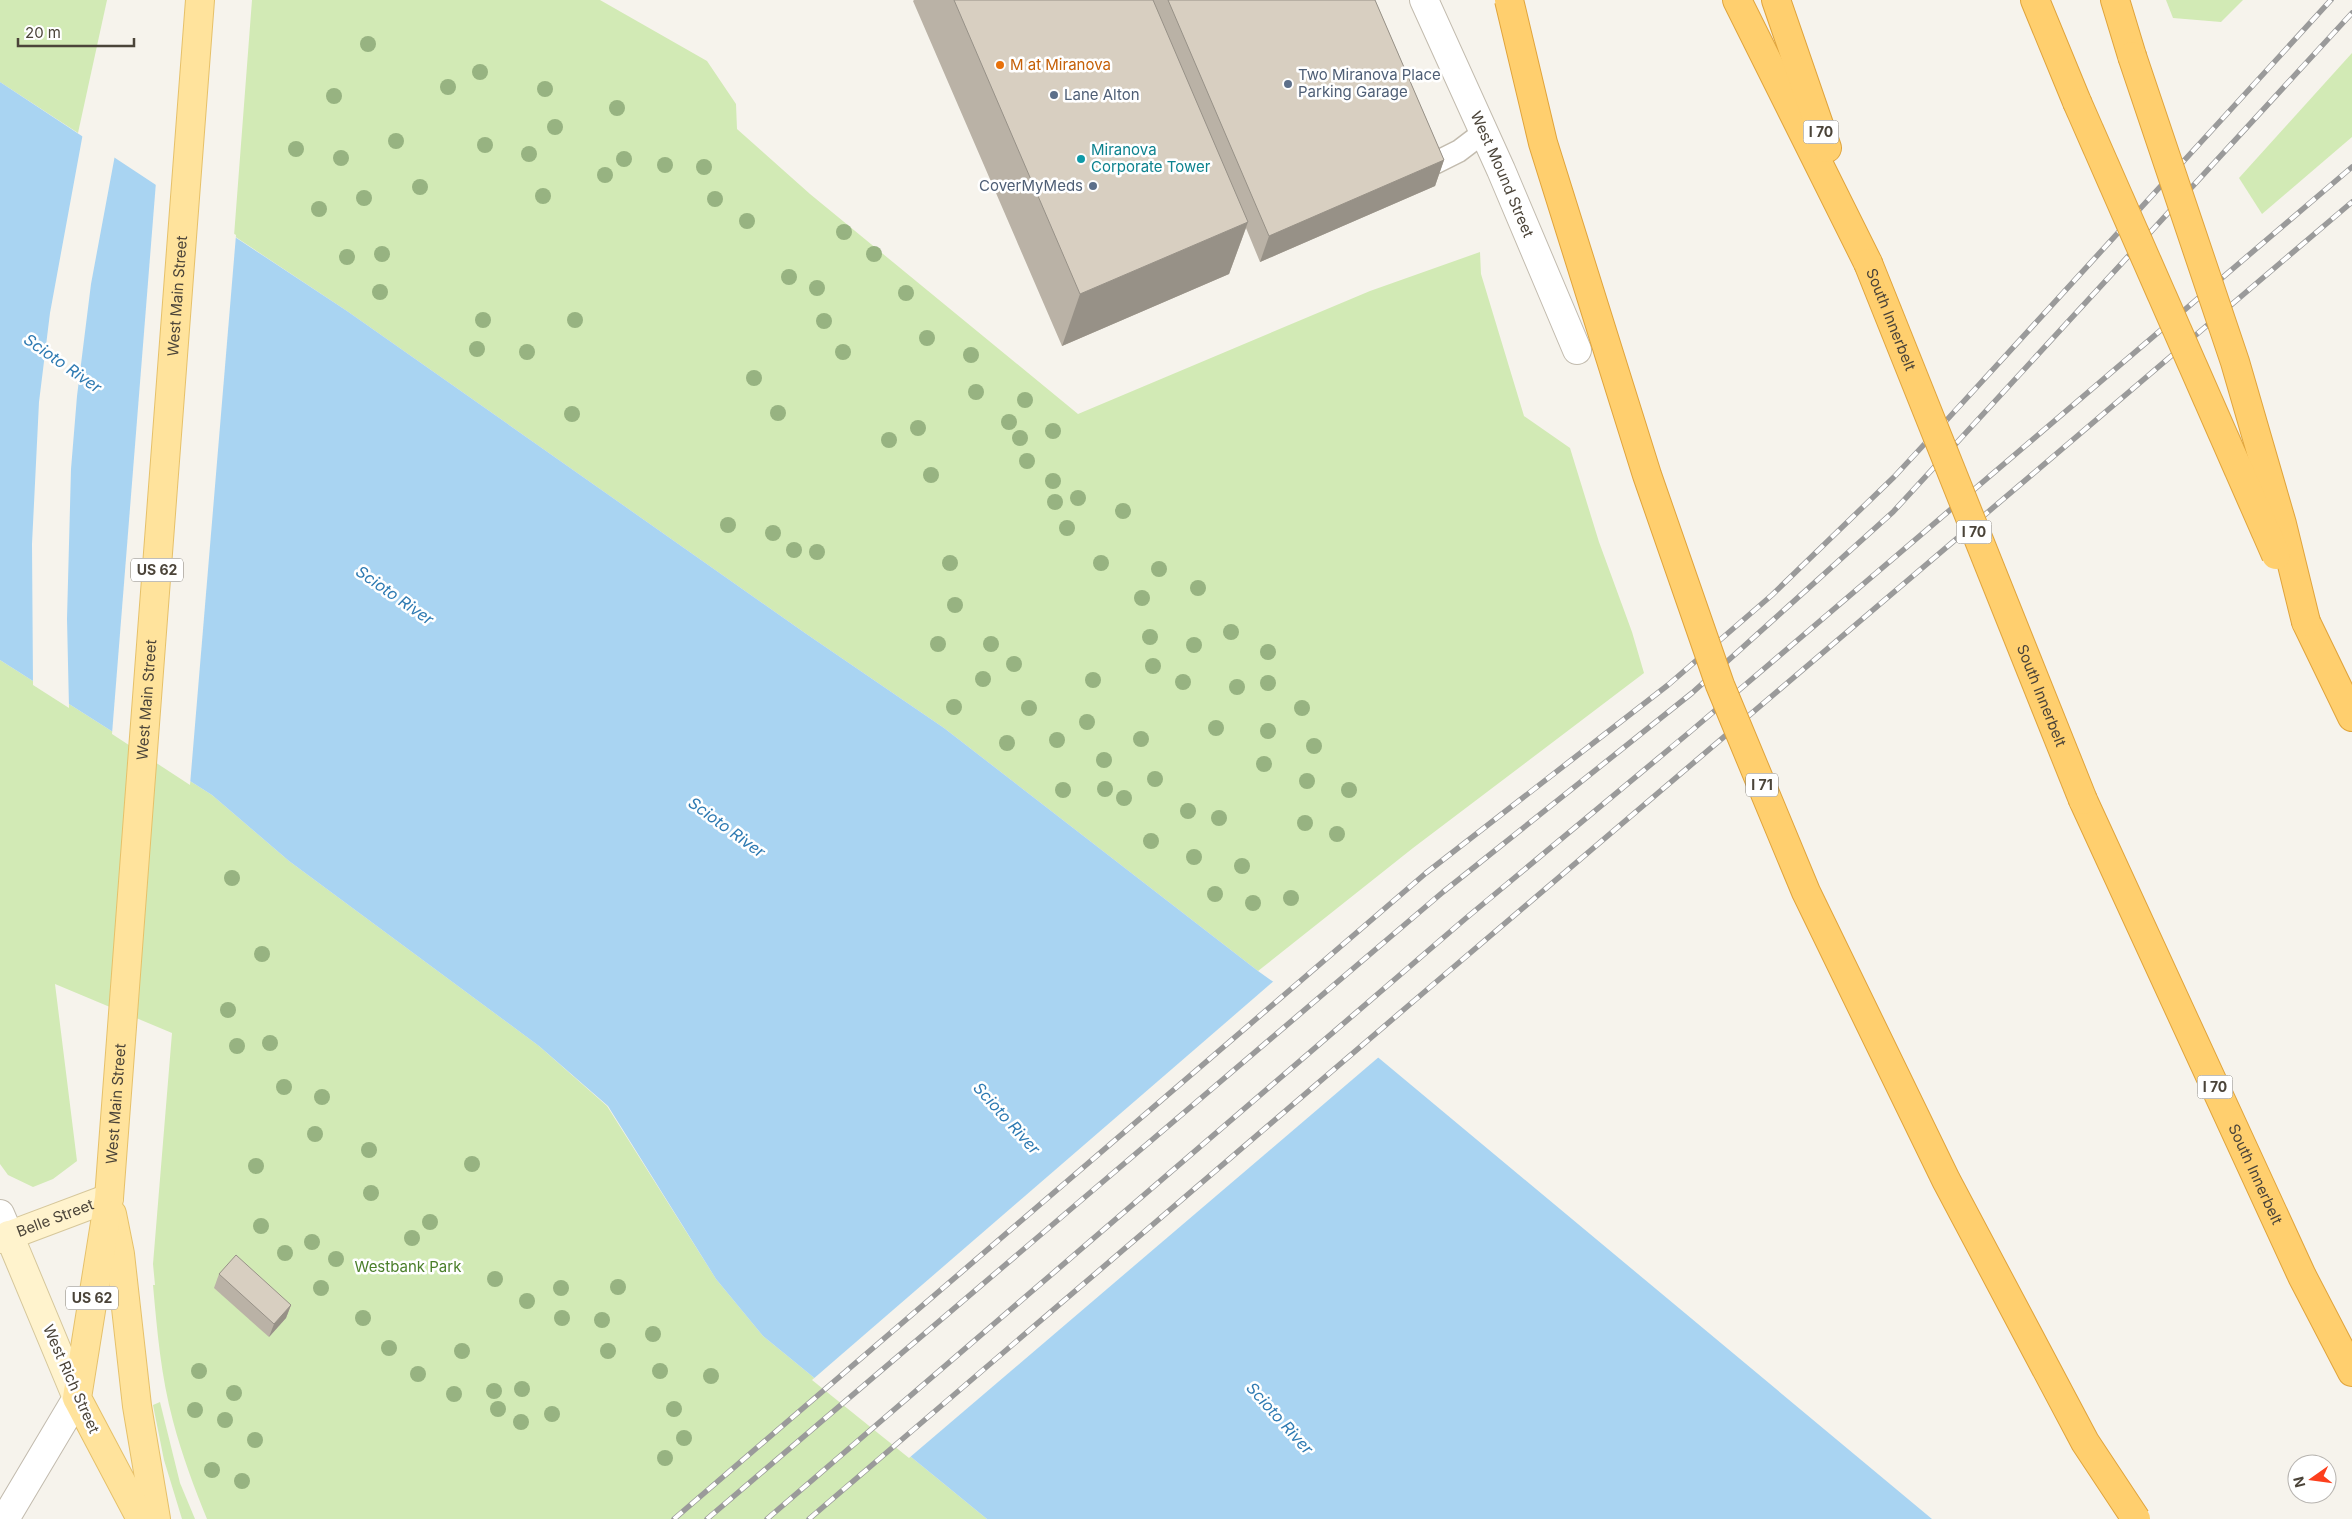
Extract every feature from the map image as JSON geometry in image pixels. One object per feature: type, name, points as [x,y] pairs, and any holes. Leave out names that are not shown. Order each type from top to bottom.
[{"type":"highway","name":"I 71","points":[[1509,0],[1546,152],[1647,475],[1720,685],[1806,892],[1946,1180],[2085,1442],[2136,1519]]},
{"type":"highway","points":[[1737,0],[1868,263]]},
{"type":"highway","name":"South Innerbelt","points":[[1776,0],[1868,263],[2083,800],[2302,1276],[2352,1372]]},
{"type":"highway","points":[[2035,0],[2077,102],[2306,622],[2352,717]]},
{"type":"highway","points":[[2115,0],[2235,362],[2282,524],[2306,622]]},
{"type":"main road","name":"West Main Street","points":[[77,1398],[109,1198],[200,0]]},
{"type":"main road","points":[[109,1198],[120,1254],[137,1406],[156,1519]]},
{"type":"main road","name":"West Rich Street","points":[[77,1398],[141,1519]]},
{"type":"street","name":"West Mound Street","points":[[1424,0],[1484,132],[1577,350]]},
{"type":"street","name":"Belle Street","points":[[3,1230],[109,1198]]},
{"type":"street","name":"West Rich Street","points":[[3,1230],[77,1398]]},
{"type":"street","points":[[6,1519],[77,1398]]},
{"type":"lane","points":[[1427,168],[1459,151],[1484,132]]},
{"type":"green space","points":[[0,0],[107,0],[78,133],[0,82]]},
{"type":"green space","points":[[252,0],[600,0],[707,61],[736,104],[737,129],[810,194],[1078,414],[1370,291],[1480,252],[1481,274],[1524,416],[1570,448],[1599,542],[1632,632],[1644,673],[1413,848],[1258,971],[944,728],[805,633],[347,311],[234,236]]},
{"type":"green space","points":[[2166,0],[2243,0],[2221,22],[2173,18]]},
{"type":"green space","points":[[2352,53],[2352,137],[2262,214],[2239,178]]},
{"type":"green space","name":"Westbank Park","points":[[0,660],[212,795],[289,861],[539,1046],[607,1106],[716,1279],[763,1336],[987,1519],[207,1519],[184,1459],[165,1388],[153,1285],[155,1285],[153,1264],[172,1033],[55,984],[77,1161],[53,1179],[33,1187],[8,1175],[0,1164]]},
{"type":"green space","points":[[160,1402],[180,1483],[195,1519],[182,1519],[164,1460],[153,1405]]},
{"type":"water","name":"Scioto River","points":[[0,82],[347,311],[805,633],[944,728],[1258,971],[1368,1049],[1932,1519],[987,1519],[763,1336],[716,1279],[608,1106],[539,1046],[289,861],[212,795],[0,660]]},
{"type":"pier","points":[[83,133],[115,155],[91,284],[77,396],[71,469],[67,619],[69,708],[33,685],[32,544],[39,402],[50,313]]},
{"type":"pier","points":[[156,182],[236,235],[190,785],[112,734]]},
{"type":"pier","points":[[1275,980],[1380,1056],[909,1458],[812,1380]]},
{"type":"building","name":"Miranova Corporate Tower","points":[[954,0],[1153,0],[1248,222],[1080,294]]},
{"type":"building","name":"Two Miranova Place Parking Garage","points":[[1168,0],[1375,0],[1444,160],[1269,236]]},
{"type":"building","points":[[236,1255],[291,1305],[274,1324],[219,1274]]},
{"type":"railway","points":[[674,1519],[1426,873],[1668,685],[1772,595],[1894,477],[2331,0]]},
{"type":"railway","points":[[707,1519],[1443,892],[1692,693],[1893,512],[2352,13]]},
{"type":"railway","points":[[767,1519],[1465,919],[1691,731],[2352,167]]},
{"type":"railway","points":[[809,1519],[2352,202]]},
{"type":"place","name":"M at Miranova","points":[[1000,65]]},
{"type":"place","name":"Two Miranova Place Parking Garage","points":[[1288,84]]},
{"type":"place","name":"Lane Alton","points":[[1054,95]]},
{"type":"place","name":"Miranova Corporate Tower","points":[[1081,159]]},
{"type":"place","name":"CoverMyMeds","points":[[1093,186]]}]
